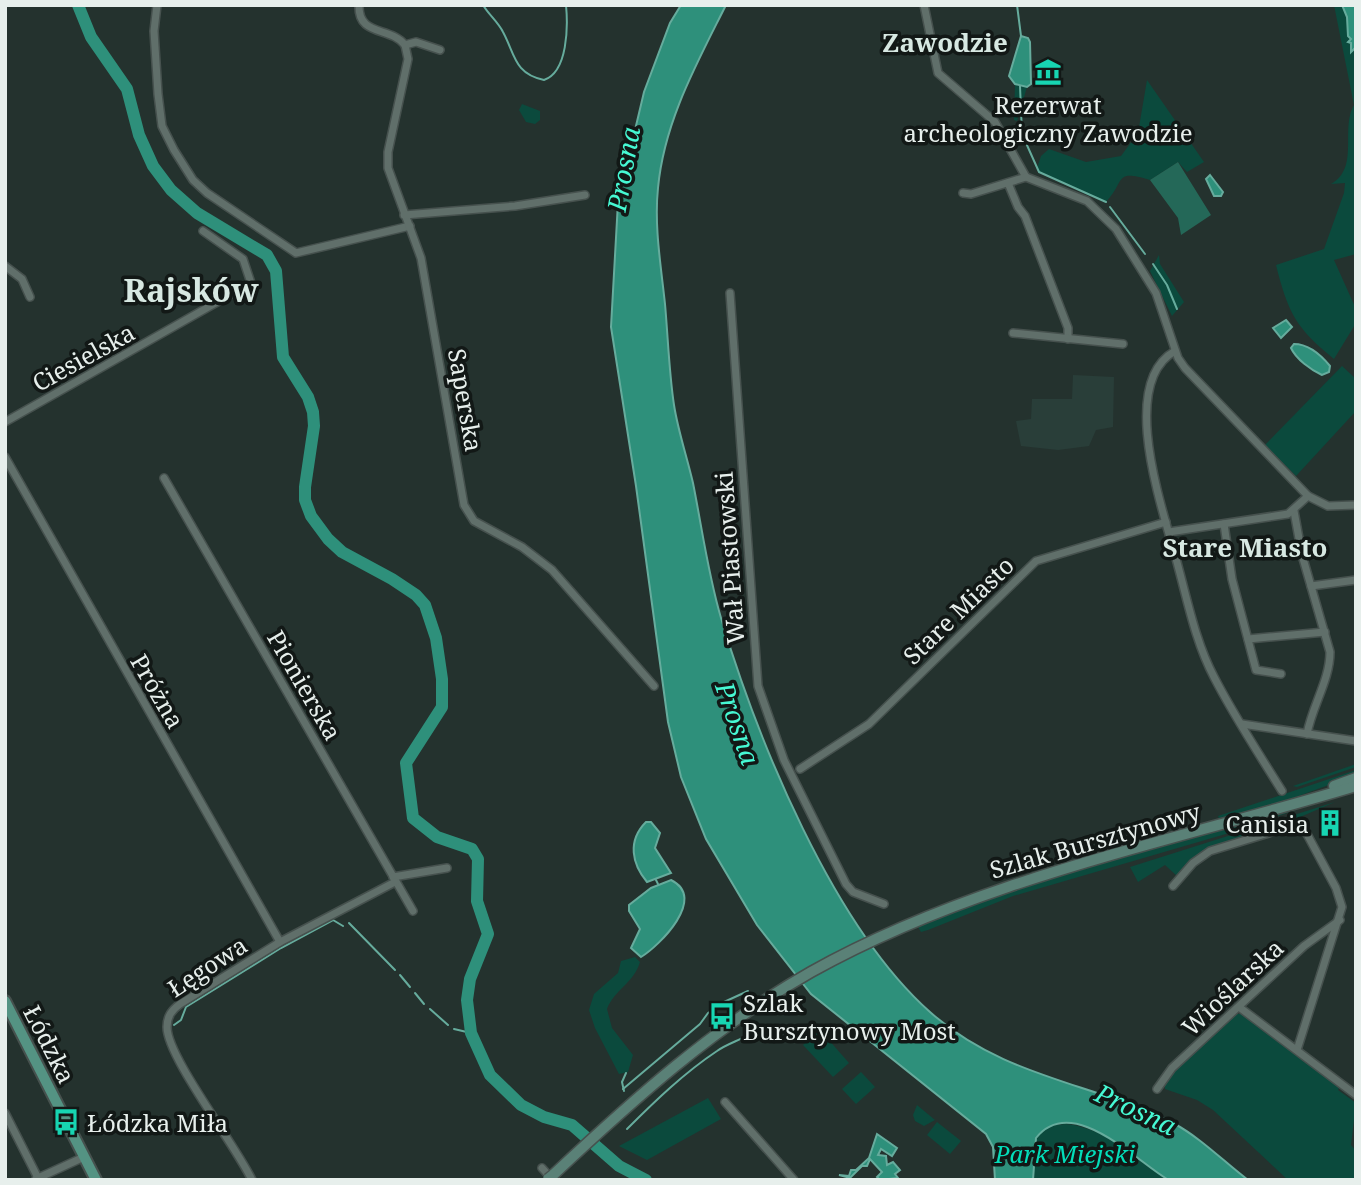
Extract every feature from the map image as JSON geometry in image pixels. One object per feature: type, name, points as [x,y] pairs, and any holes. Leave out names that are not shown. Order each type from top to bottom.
[{"type":"main road","name":"Szlak Bursztynowy","points":[[1304,799],[1356,778]]},
{"type":"main road","name":"Szlak Bursztynowy","points":[[550,1178],[683,1058],[790,984],[880,937],[1011,887],[1304,799],[1356,786]]},
{"type":"main road","name":"Łódzka","points":[[5,1001],[96,1180]]},
{"type":"street","points":[[157,5],[154,31],[162,126],[193,180],[207,193],[296,253],[410,226]]},
{"type":"street","points":[[359,5],[360,18],[365,25],[396,37],[405,45],[416,42],[440,50]]},
{"type":"street","points":[[924,5],[936,70],[995,122],[1026,177],[1087,201],[1116,229],[1156,293],[1175,351],[1185,368],[1308,496],[1328,506],[1356,505]]},
{"type":"street","name":"Saperska","points":[[405,45],[408,60],[387,161],[423,270],[468,514],[480,526],[522,547],[552,570],[654,686]]},
{"type":"street","points":[[963,194],[1026,177]]},
{"type":"street","points":[[1008,183],[1030,228],[1068,328],[1068,339]]},
{"type":"street","points":[[404,215],[515,206],[585,195]]},
{"type":"street","name":"Ciesielska","points":[[5,422],[251,283],[243,258],[203,231]]},
{"type":"street","points":[[5,266],[22,279],[30,296]]},
{"type":"street","name":"Wał Piastowski","points":[[730,293],[758,686],[784,760],[846,884],[853,892],[884,904]]},
{"type":"street","points":[[1013,333],[1123,344]]},
{"type":"street","points":[[1175,351],[1158,363],[1152,378],[1148,426],[1152,469],[1206,659],[1282,791]]},
{"type":"street","name":"Próżna","points":[[5,457],[280,942]]},
{"type":"street","name":"Pionierska","points":[[164,478],[412,911]]},
{"type":"street","points":[[1169,532],[1294,511],[1308,496]]},
{"type":"street","points":[[1294,511],[1301,555],[1330,652],[1329,667],[1311,712],[1307,734]]},
{"type":"street","name":"Stare Miasto","points":[[800,769],[869,724],[1036,561],[1166,522]]},
{"type":"street","points":[[1224,524],[1232,579],[1256,670],[1281,674]]},
{"type":"street","points":[[1311,586],[1356,580]]},
{"type":"street","points":[[1248,639],[1325,632]]},
{"type":"street","points":[[1242,724],[1356,741]]},
{"type":"street","points":[[1173,886],[1193,863],[1210,851],[1301,823],[1339,895],[1340,920],[1297,1051]]},
{"type":"street","name":"Łęgowa","points":[[251,1180],[227,1135],[187,1076],[167,1027],[169,1014],[280,942],[394,879],[447,868]]},
{"type":"street","name":"Wioślarska","points":[[1157,1089],[1172,1068],[1304,946],[1340,920]]},
{"type":"street","points":[[1240,1007],[1356,1095]]},
{"type":"street","points":[[724,1102],[794,1180]]},
{"type":"street","points":[[5,1113],[37,1179],[84,1157]]},
{"type":"street","points":[[542,1168],[550,1178]]},
{"type":"shaded area","points":[[1178,162],[1211,215],[1181,235],[1178,218],[1150,180]]},
{"type":"shaded area","points":[[1073,375],[1114,377],[1113,427],[1096,430],[1089,446],[1058,450],[1021,446],[1016,421],[1031,419],[1032,399],[1072,399]]},
{"type":"green space","points":[[1334,5],[1356,5],[1356,254],[1334,260],[1356,309],[1356,323],[1334,359],[1311,338],[1295,318],[1276,265],[1324,249],[1344,193],[1345,183],[1331,184],[1340,177],[1345,168],[1350,115],[1354,105]]},
{"type":"green space","points":[[1147,80],[1204,162],[1187,172],[1178,162],[1150,180],[1125,177],[1106,202],[1039,172],[1037,168],[1041,156],[1049,149],[1086,162],[1121,156],[1138,133]]},
{"type":"green space","points":[[1015,84],[1027,87],[1017,121],[1014,120]]},
{"type":"green space","points":[[522,104],[540,111],[540,120],[535,124],[526,122],[519,110]]},
{"type":"green space","points":[[1159,255],[1160,264],[1184,302],[1172,316],[1150,271]]},
{"type":"green space","points":[[1342,366],[1356,379],[1356,411],[1296,476],[1265,445]]},
{"type":"green space","points":[[1356,764],[1356,767],[1297,787],[1284,784],[1293,786]]},
{"type":"green space","points":[[1356,770],[1356,775],[1274,805],[1220,821],[1218,816]]},
{"type":"green space","points":[[1337,795],[1236,831],[1013,896],[928,930],[921,932],[918,927],[905,933],[904,930],[1012,889]]},
{"type":"green space","points":[[1335,802],[1261,834],[1211,847],[1177,876],[1165,865],[1138,882],[1130,867]]},
{"type":"green space","points":[[635,957],[640,962],[637,969],[607,1009],[612,1028],[633,1055],[628,1072],[619,1074],[595,1028],[589,1010],[594,994],[618,973],[621,961]]},
{"type":"green space","points":[[1236,1014],[1244,1014],[1340,1086],[1338,1090],[1356,1103],[1351,1145],[1356,1151],[1356,1180],[1288,1180],[1213,1110],[1197,1100],[1165,1089],[1167,1081],[1183,1061]]},
{"type":"green space","points":[[820,1030],[849,1063],[833,1077],[803,1045]]},
{"type":"green space","points":[[861,1072],[875,1087],[856,1104],[842,1089]]},
{"type":"green space","points":[[708,1098],[721,1119],[647,1160],[619,1146]]},
{"type":"green space","points":[[917,1105],[935,1120],[924,1126],[915,1121],[913,1115]]},
{"type":"green space","points":[[937,1122],[961,1141],[950,1154],[927,1135]]},
{"type":"green space","name":"Park Miejski","points":[[1065,1124],[1091,1130],[1121,1144],[1148,1162],[1168,1180],[1033,1180],[1036,1138],[1049,1126]]},
{"type":"water","name":"Prosna","points":[[681,5],[726,5],[683,94],[661,164],[657,231],[674,405],[721,618],[756,719],[803,829],[831,882],[862,931],[895,975],[930,1012],[958,1034],[1018,1065],[1142,1109],[1173,1123],[1248,1180],[1167,1179],[1103,1134],[1085,1126],[1067,1123],[1051,1126],[1036,1138],[1033,1180],[995,1180],[993,1147],[986,1134],[811,994],[757,925],[706,839],[681,777],[668,722],[611,327],[618,202],[644,92],[670,23]]},
{"type":"water","points":[[1342,5],[1356,5],[1356,47],[1351,52],[1347,17]]},
{"type":"water","points":[[1021,36],[1028,38],[1030,42],[1031,84],[1027,87],[1015,84],[1009,76]]},
{"type":"water","points":[[1210,175],[1223,192],[1221,196],[1214,196],[1206,179]]},
{"type":"water","points":[[1286,320],[1292,327],[1281,338],[1273,328]]},
{"type":"water","points":[[1294,344],[1310,348],[1319,354],[1330,366],[1329,372],[1322,375],[1304,364],[1291,348]]},
{"type":"water","points":[[646,822],[651,822],[660,833],[655,848],[671,873],[647,882],[638,868],[634,852],[636,837]]},
{"type":"water","points":[[671,880],[681,888],[683,909],[668,933],[641,957],[631,948],[640,929],[629,911],[629,905],[651,888]]},
{"type":"water","points":[[877,1134],[897,1148],[892,1156],[881,1149],[878,1155],[886,1156],[887,1165],[893,1162],[900,1170],[895,1174],[898,1178],[880,1180],[877,1177],[882,1172],[870,1159],[867,1166],[862,1166],[850,1178],[839,1175],[849,1176],[851,1170],[856,1170],[869,1158]]},
{"type":"waterway","points":[[78,5],[91,37],[127,89],[139,135],[153,166],[171,190],[197,213],[267,255],[276,271],[283,357],[308,397],[313,412],[314,426],[305,487],[305,500],[311,516],[328,539],[342,552],[392,579],[416,595],[425,605],[436,638],[442,679],[442,707],[406,763],[413,818],[437,837],[472,849],[478,859],[477,901],[488,934],[470,979],[467,1000],[471,1033],[490,1075],[521,1105],[544,1117],[572,1125],[619,1166],[646,1180]]},
{"type":"waterway","points":[[483,5],[501,28],[521,68],[544,80],[558,68],[562,58],[567,24],[566,5]]},
{"type":"waterway","points":[[1017,5],[1021,36]]},
{"type":"waterway","points":[[1020,86],[1022,134],[1039,172],[1106,202]]},
{"type":"waterway","points":[[1110,207],[1145,254]]},
{"type":"waterway","points":[[1153,264],[1167,285],[1177,309]]},
{"type":"waterway","points":[[656,880],[658,884]]},
{"type":"waterway","points":[[174,1025],[181,1020],[186,1007],[281,948],[333,920],[343,926]]},
{"type":"waterway","points":[[349,923],[395,970]]},
{"type":"waterway","points":[[400,975],[410,987]]},
{"type":"waterway","points":[[623,1089],[700,1024],[708,1013],[748,991]]},
{"type":"waterway","points":[[415,993],[424,1004]]},
{"type":"waterway","points":[[430,1009],[448,1025]]},
{"type":"waterway","points":[[627,1129],[693,1069],[759,1026]]},
{"type":"waterway","points":[[454,1029],[471,1033]]},
{"type":"waterway","points":[[624,1091],[622,1082],[626,1073]]},
{"type":"place","name":"Rezerwat archeologiczny Zawodzie","points":[[1048,72]]},
{"type":"place","name":"Canisia","points":[[1330,823]]},
{"type":"place","name":"Szlak Bursztynowy Most","points":[[722,1016]]},
{"type":"place","name":"Łódzka Miła","points":[[66,1122]]},
{"type":"district","name":"Zawodzie","points":[[945,42]]},
{"type":"district","name":"Rajsków","points":[[191,289]]},
{"type":"district","name":"Stare Miasto","points":[[1245,547]]}]
